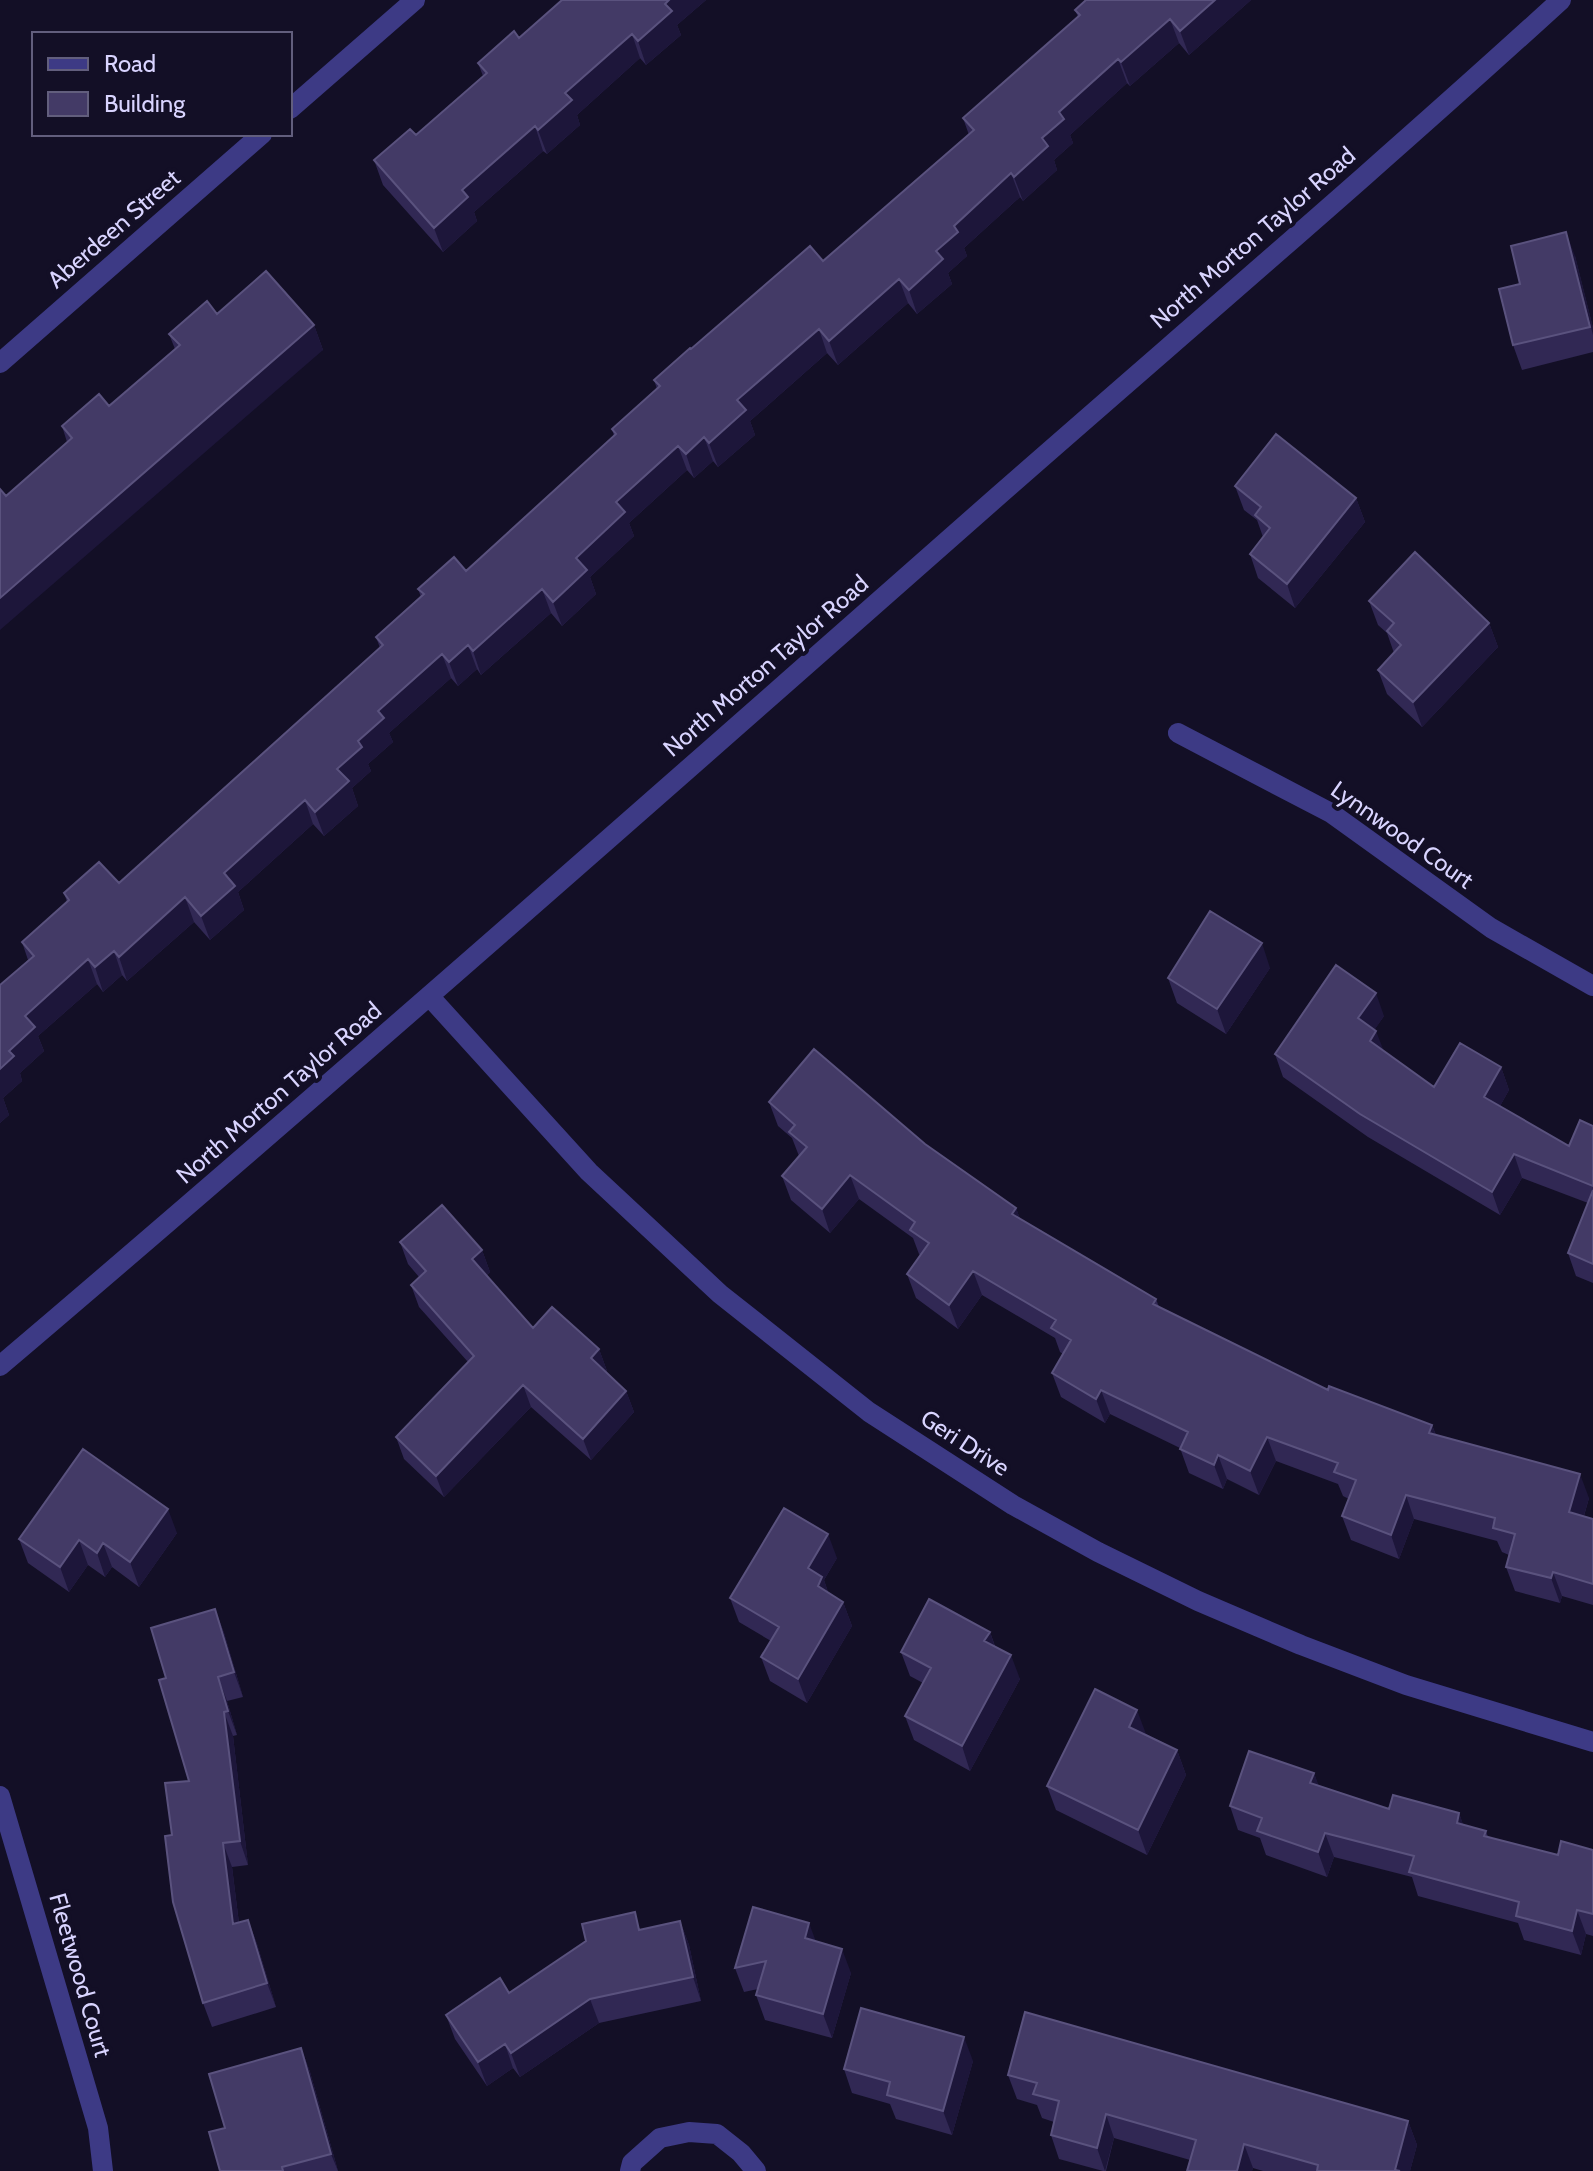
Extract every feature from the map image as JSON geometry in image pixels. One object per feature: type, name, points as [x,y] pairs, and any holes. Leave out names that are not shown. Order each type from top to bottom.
[{"type":"street","points":[[292,107],[415,0]]},
{"type":"street","name":"North Morton Taylor Road","points":[[0,1366],[430,997],[1201,317],[1443,108],[1561,0]]},
{"type":"street","name":"Aberdeen Street","points":[[0,363],[260,136]]},
{"type":"street","name":"Lynnwood Court","points":[[1178,733],[1331,813],[1491,928],[1593,986]]},
{"type":"street","name":"Geri Drive","points":[[430,997],[589,1172],[720,1294],[869,1412],[1013,1505],[1098,1552],[1198,1601],[1301,1645],[1406,1685],[1593,1742]]},
{"type":"street","name":"Fleetwood Court","points":[[0,1796],[98,2128],[103,2171]]},
{"type":"street","points":[[630,2171],[632,2163],[660,2138],[689,2132],[717,2134],[741,2153],[756,2171]]},
{"type":"building","points":[[562,0],[669,0],[665,4],[672,11],[638,41],[632,34],[565,93],[572,100],[538,130],[535,126],[462,190],[468,197],[434,228],[374,160],[410,129],[416,135],[487,73],[478,63],[514,31],[519,38]]},
{"type":"building","points":[[1086,0],[1215,0],[1180,31],[1170,19],[1121,62],[1118,59],[1059,112],[1064,119],[1042,138],[1048,146],[1014,177],[1011,173],[954,226],[958,232],[936,251],[943,259],[909,290],[899,279],[829,341],[819,329],[737,400],[746,410],[709,443],[704,437],[686,454],[678,446],[616,502],[625,512],[576,558],[587,570],[553,602],[542,589],[473,651],[468,645],[449,662],[442,654],[378,711],[384,718],[358,741],[362,747],[337,769],[349,781],[315,812],[305,800],[224,873],[235,886],[201,916],[185,897],[119,957],[114,951],[95,967],[88,959],[25,1016],[35,1027],[9,1051],[14,1056],[0,1069],[0,985],[34,956],[22,942],[69,900],[64,893],[99,862],[119,883],[383,645],[376,637],[424,594],[418,589],[454,557],[466,571],[616,434],[612,429],[660,386],[654,380],[690,348],[810,246],[823,261],[974,130],[963,118],[1080,15],[1075,10]]},
{"type":"building","points":[[1566,232],[1590,327],[1513,345],[1499,289],[1520,284],[1511,246]]},
{"type":"building","points":[[266,271],[314,325],[0,598],[0,489],[6,496],[72,438],[62,426],[99,394],[109,406],[180,345],[169,334],[207,301],[217,314]]},
{"type":"building","points":[[1276,434],[1356,498],[1287,584],[1250,554],[1270,528],[1255,515],[1261,507],[1235,486]]},
{"type":"building","points":[[1415,552],[1489,623],[1413,702],[1378,670],[1401,645],[1387,631],[1394,623],[1369,601]]},
{"type":"building","points":[[1210,911],[1262,943],[1217,1009],[1168,978]]},
{"type":"building","points":[[1336,965],[1376,993],[1358,1018],[1376,1031],[1370,1041],[1434,1087],[1460,1043],[1501,1067],[1484,1097],[1569,1146],[1580,1120],[1593,1126],[1593,1186],[1514,1154],[1492,1192],[1360,1114],[1275,1054]]},
{"type":"building","points":[[814,1049],[925,1144],[1016,1208],[1012,1214],[1156,1299],[1153,1304],[1328,1390],[1329,1386],[1432,1425],[1429,1433],[1580,1474],[1569,1512],[1593,1519],[1593,1584],[1553,1572],[1551,1578],[1506,1567],[1515,1534],[1493,1528],[1495,1518],[1406,1495],[1391,1535],[1342,1516],[1356,1480],[1334,1472],[1338,1463],[1267,1437],[1250,1471],[1218,1455],[1214,1465],[1180,1449],[1188,1432],[1101,1390],[1096,1399],[1052,1373],[1071,1340],[1051,1328],[1056,1320],[973,1271],[949,1305],[907,1274],[929,1243],[910,1230],[915,1222],[850,1175],[822,1209],[782,1176],[807,1147],[789,1132],[795,1125],[769,1102]]},
{"type":"building","points":[[1593,1190],[1593,1264],[1568,1253]]},
{"type":"building","points":[[442,1205],[482,1250],[472,1259],[533,1328],[552,1307],[599,1349],[591,1358],[626,1391],[583,1439],[523,1385],[436,1476],[396,1437],[474,1356],[411,1285],[426,1271],[400,1242]]},
{"type":"building","points":[[83,1449],[168,1509],[130,1562],[103,1543],[97,1553],[79,1540],[60,1567],[19,1539]]},
{"type":"building","points":[[784,1508],[828,1534],[808,1568],[822,1577],[818,1586],[843,1602],[798,1679],[761,1657],[779,1627],[730,1598]]},
{"type":"building","points":[[929,1599],[990,1632],[984,1641],[1011,1655],[962,1746],[905,1716],[931,1668],[901,1652]]},
{"type":"building","points":[[215,1609],[234,1672],[218,1677],[228,1711],[224,1712],[240,1841],[223,1843],[233,1924],[248,1920],[267,1983],[203,2003],[173,1902],[165,1836],[172,1835],[165,1783],[189,1781],[159,1680],[166,1678],[151,1628]]},
{"type":"building","points":[[1095,1689],[1137,1710],[1129,1727],[1177,1750],[1138,1830],[1047,1786]]},
{"type":"building","points":[[1249,1751],[1314,1773],[1310,1783],[1389,1809],[1393,1795],[1459,1813],[1457,1823],[1486,1831],[1484,1836],[1558,1855],[1561,1841],[1593,1850],[1593,1914],[1577,1910],[1572,1931],[1516,1916],[1519,1902],[1409,1872],[1414,1856],[1325,1833],[1318,1852],[1257,1831],[1262,1818],[1230,1806]]},
{"type":"building","points":[[753,1907],[809,1923],[805,1938],[842,1949],[823,2014],[756,1995],[766,1961],[735,1968]]},
{"type":"building","points":[[635,1912],[639,1930],[680,1921],[693,1977],[590,1999],[511,2053],[505,2044],[478,2062],[446,2015],[500,1978],[509,1993],[586,1941],[582,1924]]},
{"type":"building","points":[[861,2008],[964,2037],[943,2111],[887,2095],[890,2082],[844,2069]]},
{"type":"building","points":[[1025,2012],[1408,2121],[1395,2170],[1400,2171],[1317,2171],[1318,2165],[1244,2144],[1237,2171],[1187,2171],[1196,2140],[1106,2114],[1097,2148],[1051,2135],[1059,2101],[1033,2094],[1037,2083],[1008,2075]]},
{"type":"building","points":[[301,2048],[331,2154],[282,2167],[283,2171],[220,2171],[209,2132],[225,2128],[209,2074]]}]
